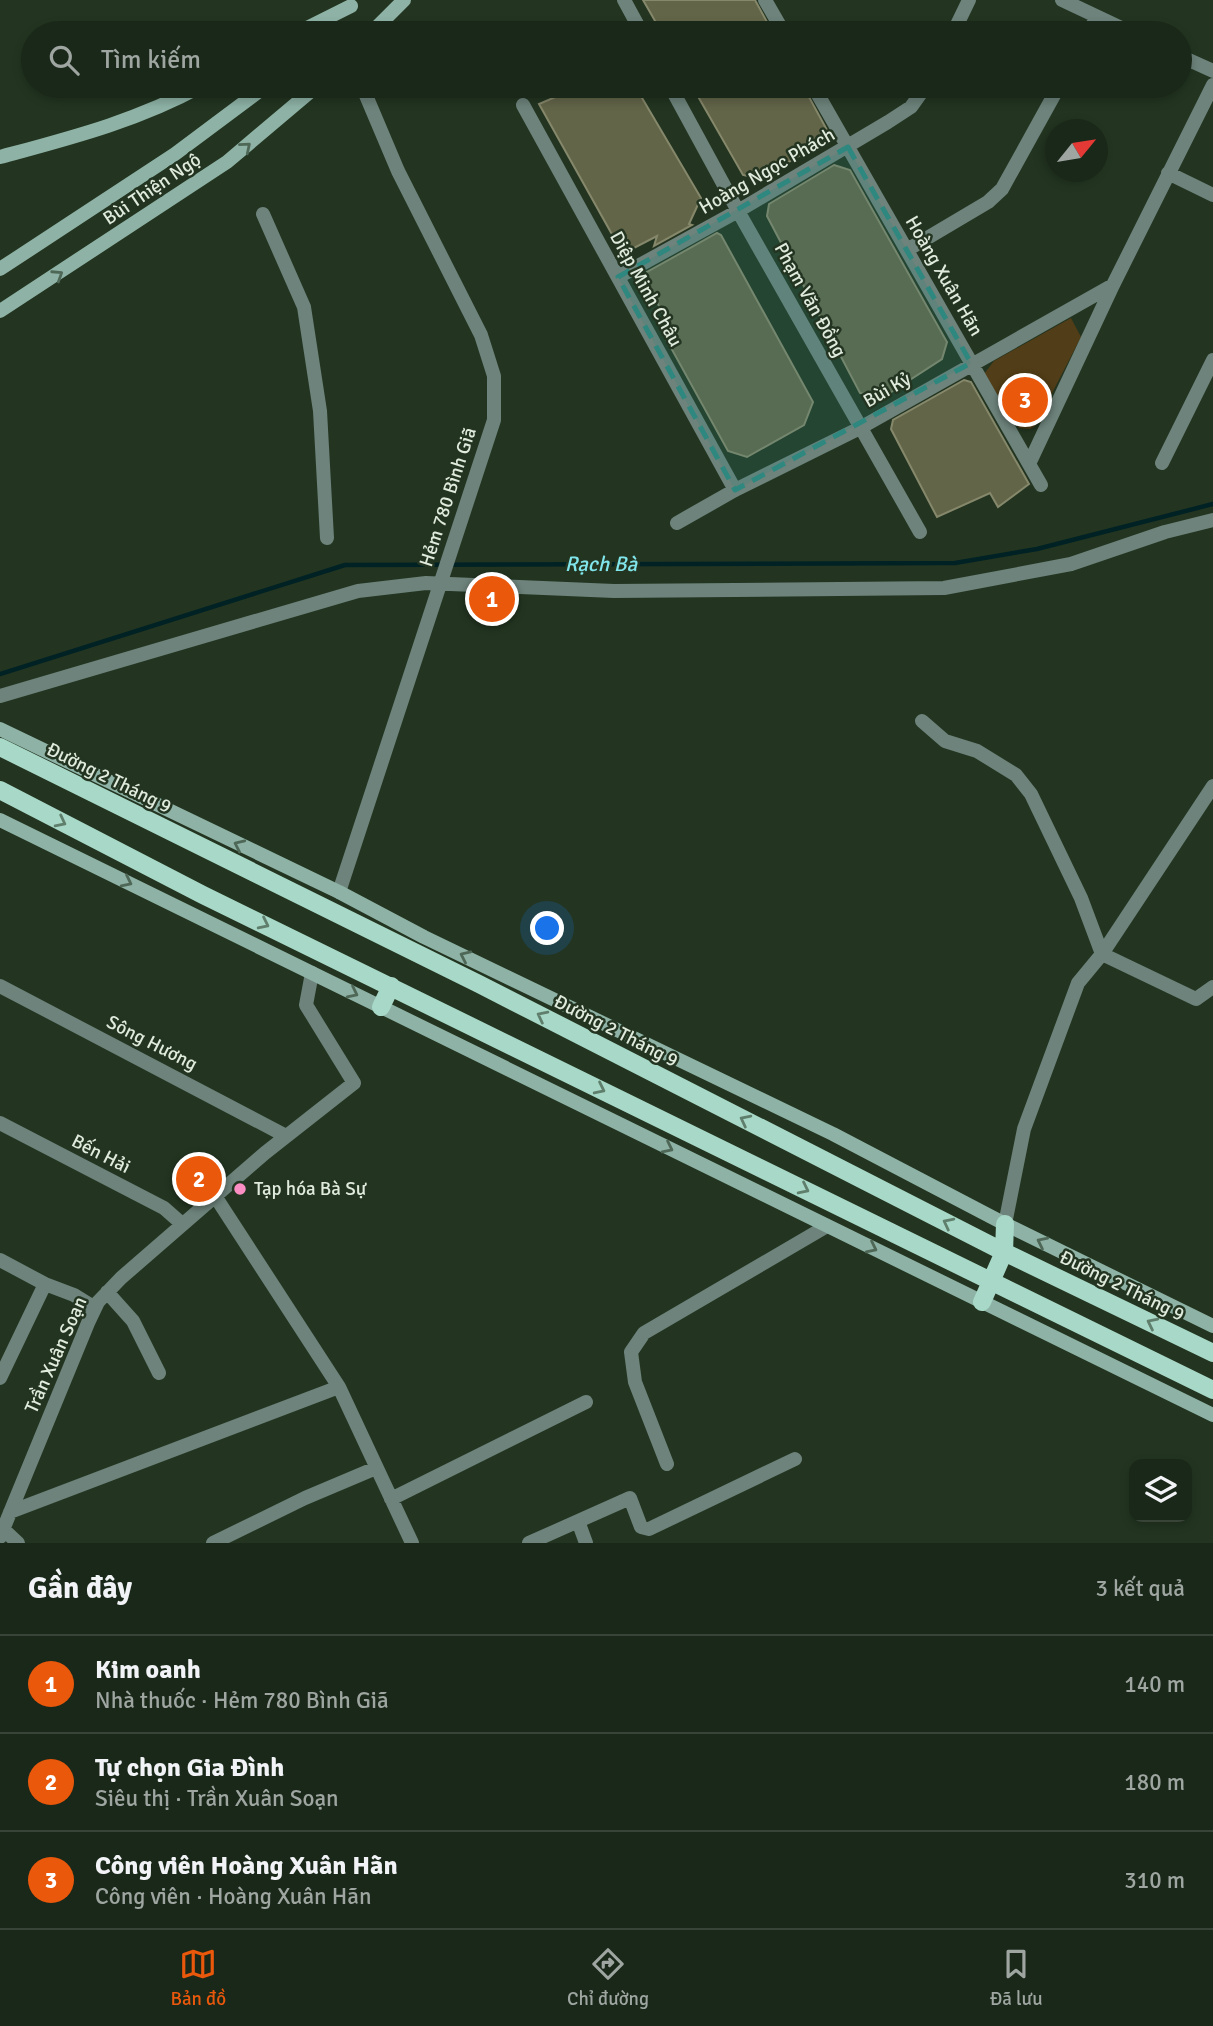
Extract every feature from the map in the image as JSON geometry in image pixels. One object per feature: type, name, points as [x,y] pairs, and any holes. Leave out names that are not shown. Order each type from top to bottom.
[{"type":"main road","points":[[383,21],[404,0]]},
{"type":"main road","points":[[320,21],[354,3]]},
{"type":"main road","points":[[335,21],[354,3]]},
{"type":"main road","points":[[0,157],[96,132],[179,98]]},
{"type":"main road","name":"Bùi Thiện Ngộ","points":[[0,269],[164,162],[250,98]]},
{"type":"main road","name":"Bùi Thiện Ngộ","points":[[0,311],[227,162],[303,98]]},
{"type":"main road","name":"Đường 2 Tháng 9","points":[[0,729],[339,892],[420,945],[1004,1252],[1213,1353]]},
{"type":"main road","name":"Đường 2 Tháng 9","points":[[0,747],[420,945],[833,1134],[1005,1224],[1213,1326]]},
{"type":"main road","points":[[0,790],[203,895],[1213,1390]]},
{"type":"main road","points":[[0,820],[1213,1415]]},
{"type":"main road","points":[[381,1007],[391,986]]},
{"type":"main road","points":[[982,1302],[1004,1252],[1005,1224]]},
{"type":"street","points":[[624,0],[635,21]]},
{"type":"street","points":[[765,0],[776,21]]},
{"type":"street","points":[[959,21],[970,0]]},
{"type":"street","points":[[1062,0],[1106,21]]},
{"type":"street","points":[[1095,21],[1097,17]]},
{"type":"street","points":[[1192,61],[1213,71]]},
{"type":"street","points":[[1028,464],[1113,285],[1213,85]]},
{"type":"street","name":"Hẻm 780 Bình Giã","points":[[339,892],[494,420],[494,376],[481,335],[398,171],[367,98]]},
{"type":"street","name":"Phạm Văn Đồng","points":[[677,98],[920,532]]},
{"type":"street","name":"Hoàng Xuân Hãn","points":[[820,98],[1041,485]]},
{"type":"street","name":"Hoàng Ngọc Phách","points":[[618,277],[848,147],[911,107],[917,98]]},
{"type":"street","points":[[907,250],[988,202],[1002,189],[1052,98]]},
{"type":"street","name":"Diệp Minh Châu","points":[[523,105],[735,490]]},
{"type":"street","points":[[1168,173],[1213,195]]},
{"type":"street","points":[[263,214],[304,307],[320,411],[327,538]]},
{"type":"street","name":"Bùi Kỷ","points":[[677,523],[735,490],[860,428],[1113,285]]},
{"type":"street","points":[[1162,463],[1213,360]]},
{"type":"street","points":[[0,696],[358,591],[426,583],[614,591],[943,588],[1071,564],[1165,532],[1213,520]]},
{"type":"street","points":[[922,721],[945,741],[977,751],[1016,775],[1031,794],[1081,898],[1102,954],[1196,999],[1213,987]]},
{"type":"street","points":[[1005,1224],[1028,1116],[1078,983],[1102,954],[1213,786]]},
{"type":"street","name":"Trần Xuân Soạn","points":[[2,1533],[95,1308],[107,1292],[181,1223],[354,1083],[306,1005],[312,973]]},
{"type":"street","name":"Sông Hương","points":[[0,986],[286,1136]]},
{"type":"street","name":"Bến Hải","points":[[0,1124],[164,1208],[181,1223]]},
{"type":"street","points":[[215,1196],[339,1387],[412,1543]]},
{"type":"street","points":[[667,1464],[635,1382],[631,1352],[644,1333],[827,1226]]},
{"type":"street","points":[[0,1260],[45,1284],[74,1295],[95,1308]]},
{"type":"street","points":[[0,1378],[45,1284]]},
{"type":"street","points":[[107,1292],[133,1321],[159,1373]]},
{"type":"street","points":[[10,1511],[339,1387]]},
{"type":"street","points":[[391,1499],[586,1402]]},
{"type":"street","points":[[529,1543],[630,1498],[641,1527],[649,1530],[795,1459]]},
{"type":"street","points":[[212,1543],[305,1498],[376,1468]]},
{"type":"street","points":[[578,1521],[586,1543]]},
{"type":"street","points":[[2,1533],[18,1543]]},
{"type":"highlighted area","points":[[848,147],[971,363],[735,490],[618,277]]},
{"type":"shaded area","points":[[1071,318],[1081,337],[1035,426],[1030,429],[1019,428],[984,374],[994,361]]},
{"type":"building","points":[[643,0],[755,0],[766,21],[655,21]]},
{"type":"building","points":[[553,98],[642,98],[701,198],[689,224],[692,225],[654,246],[657,236],[634,248],[618,245],[539,104]]},
{"type":"building","points":[[699,98],[810,98],[827,130],[819,144],[760,179],[743,175]]},
{"type":"building","points":[[834,165],[850,170],[947,342],[942,359],[882,398],[860,393],[767,216],[769,204]]},
{"type":"building","points":[[717,233],[721,235],[813,402],[804,425],[747,457],[728,451],[665,337],[669,326],[645,278],[647,272]]},
{"type":"building","points":[[964,380],[971,382],[1029,484],[998,507],[990,493],[937,517],[891,429],[893,420]]},
{"type":"waterway","name":"Rạch Bà","points":[[0,674],[345,565],[955,563],[1037,549],[1213,504]]},
{"type":"place","name":"Công viên Hoàng Xuân Hãn","points":[[1025,400]]},
{"type":"place","name":"Kim oanh","points":[[492,599]]},
{"type":"place","name":"Tự chọn Gia Đình","points":[[199,1179]]},
{"type":"place","name":"Tạp hóa Bà Sự","points":[[240,1189]]}]
